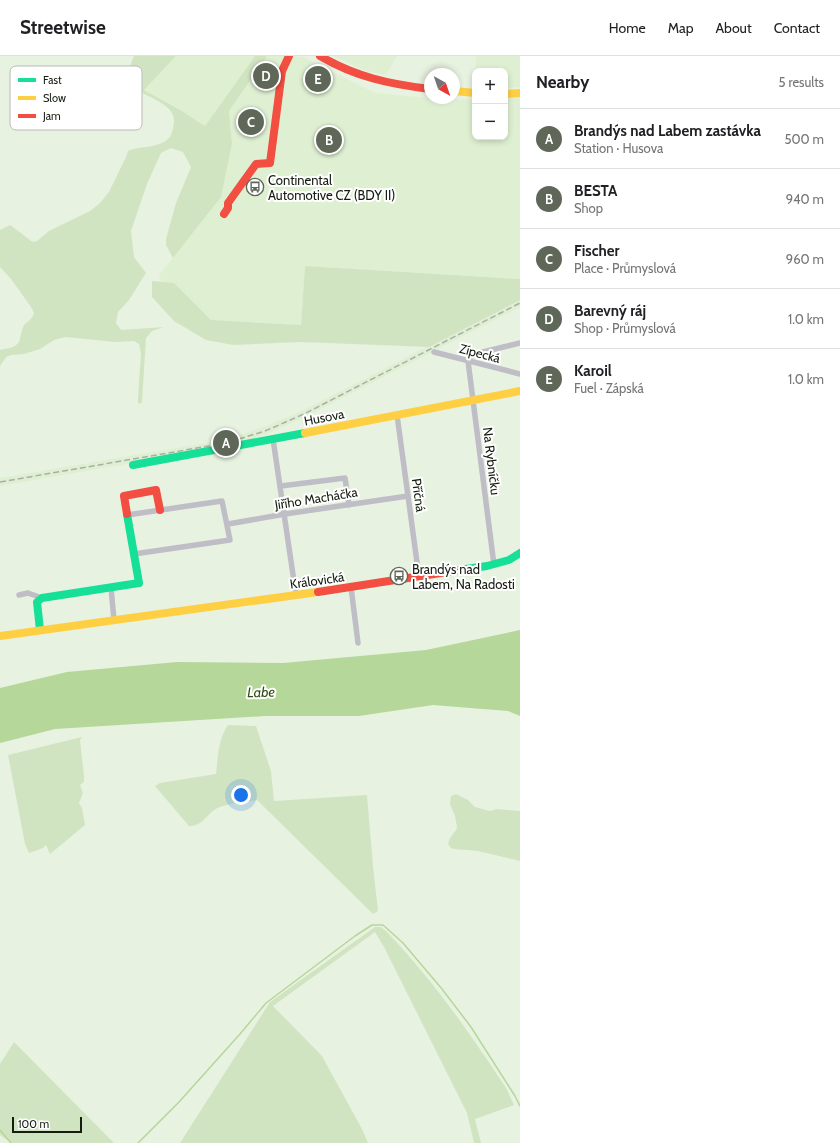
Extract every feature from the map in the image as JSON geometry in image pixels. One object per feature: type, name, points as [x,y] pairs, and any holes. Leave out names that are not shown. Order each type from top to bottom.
[{"type":"street","points":[[224,214],[228,208],[228,203],[256,164],[270,163],[282,71],[289,56]]},
{"type":"street","points":[[320,56],[344,69],[374,80],[406,87],[424,88]]},
{"type":"street","points":[[460,92],[472,93]]},
{"type":"street","points":[[508,94],[520,93]]},
{"type":"street","points":[[468,361],[473,355],[520,343]]},
{"type":"street","name":"Zípecká","points":[[434,352],[520,374]]},
{"type":"street","name":"Na Rybníčku","points":[[468,361],[494,565]]},
{"type":"street","name":"Husova","points":[[132,465],[273,440],[520,391]]},
{"type":"street","name":"Příčná","points":[[397,415],[419,577]]},
{"type":"street","points":[[273,440],[296,595]]},
{"type":"street","points":[[281,486],[345,478],[349,505]]},
{"type":"street","points":[[19,595],[28,594],[42,598],[139,583],[124,496],[156,490],[160,510]]},
{"type":"street","name":"Jiřího Macháčka","points":[[228,524],[408,496]]},
{"type":"street","points":[[127,515],[222,501],[228,524],[230,540],[134,554]]},
{"type":"street","name":"Královická","points":[[0,636],[419,577],[494,565],[509,560],[520,553]]},
{"type":"street","points":[[351,587],[358,643]]},
{"type":"street","points":[[111,588],[114,620]]},
{"type":"street","points":[[40,630],[37,602],[42,598]]},
{"type":"shaded area","points":[[134,56],[176,56],[144,90],[182,111],[205,126],[255,56],[267,56],[229,111],[232,144],[221,197],[173,258],[166,245],[166,239],[176,203],[191,167],[183,152],[171,148],[161,153],[147,184],[131,231],[134,257],[146,273],[129,300],[118,312],[116,323],[121,330],[164,327],[152,331],[146,338],[142,402],[140,404],[138,403],[138,398],[141,353],[139,344],[134,341],[115,342],[65,337],[54,340],[40,349],[24,354],[6,357],[0,366],[0,350],[13,347],[18,344],[24,325],[31,319],[34,313],[11,279],[0,267],[0,230],[10,225],[31,241],[37,241],[49,231],[90,211],[100,203],[109,192],[128,151],[160,144],[168,139],[171,134],[174,125],[172,113],[163,104],[142,93],[142,66],[130,66]]},
{"type":"shaded area","points":[[176,56],[255,56],[205,126],[182,111],[144,90]]},
{"type":"shaded area","points":[[267,56],[303,57],[375,93],[424,98],[424,104],[460,104],[460,100],[472,99],[472,140],[508,140],[508,97],[520,96],[520,279],[305,266],[301,325],[211,320],[174,284],[161,282],[159,274],[221,197],[232,144],[229,111]]},
{"type":"shaded area","points":[[333,56],[397,56],[386,75],[366,71]]},
{"type":"shaded area","points":[[474,56],[520,56],[520,87],[508,88],[508,68],[475,68],[476,58]]},
{"type":"shaded area","points":[[305,266],[520,279],[520,300],[429,347],[301,342],[233,345],[206,340],[174,321],[152,297],[152,281],[174,283],[211,320],[301,325]]},
{"type":"shaded area","points":[[520,299],[520,307],[305,417],[267,434],[207,450],[0,486],[0,478],[206,443],[237,436],[264,427],[302,411]]},
{"type":"shaded area","points":[[228,725],[256,726],[271,771],[274,801],[367,795],[378,911],[373,914],[257,800],[229,804],[218,808],[197,825],[189,826],[155,786],[160,783],[216,774],[220,742]]},
{"type":"shaded area","points":[[82,737],[80,740],[84,782],[80,785],[83,793],[79,803],[82,808],[85,825],[50,854],[46,845],[43,848],[29,853],[25,844],[8,755]]},
{"type":"shaded area","points":[[456,794],[468,800],[475,807],[490,811],[497,809],[520,811],[520,861],[478,851],[451,848],[448,844],[457,827],[455,816],[450,804],[451,796]]},
{"type":"shaded area","points":[[375,927],[381,927],[387,932],[420,968],[479,1047],[506,1088],[514,1105],[475,1119],[481,1143],[474,1143],[467,1113],[384,947],[375,932],[273,1006],[322,1056],[362,1129],[368,1143],[180,1143],[270,1002]]},
{"type":"shaded area","points":[[14,1042],[114,1143],[11,1143],[0,1135],[0,1064]]},
{"type":"water","name":"Labe","points":[[520,630],[520,716],[508,711],[433,705],[359,716],[265,716],[55,729],[0,743],[0,688],[67,672],[177,662],[283,663],[426,650]]},
{"type":"waterway","points":[[138,1143],[179,1102],[266,1003],[355,936],[372,925],[383,925],[403,943],[442,989],[471,1027],[520,1106]]},
{"type":"waterway","points":[[0,1130],[11,1143]]},
{"type":"railway","points":[[0,482],[226,443],[265,431],[304,414],[520,303]]},
{"type":"traffic: fast","points":[[133,465],[305,433]]},
{"type":"traffic: fast","points":[[40,630],[37,602],[42,598],[139,583],[127,514]]},
{"type":"traffic: fast","points":[[466,569],[487,566],[509,560],[520,553]]},
{"type":"traffic: slow","points":[[460,92],[472,93]]},
{"type":"traffic: slow","points":[[508,94],[520,93]]},
{"type":"traffic: slow","points":[[305,433],[520,391]]},
{"type":"traffic: slow","points":[[0,636],[318,592]]},
{"type":"traffic: jam","points":[[224,214],[228,208],[228,203],[256,164],[270,163],[282,71],[289,56]]},
{"type":"traffic: jam","points":[[320,56],[360,74],[387,82],[424,88]]},
{"type":"traffic: jam","points":[[127,514],[124,496],[156,490],[160,510]]},
{"type":"traffic: jam","points":[[318,592],[466,569]]},
{"type":"place","name":"Barevný ráj","points":[[266,76]]},
{"type":"place","name":"Karoil","points":[[318,79]]},
{"type":"place","name":"Fischer","points":[[251,122]]},
{"type":"place","name":"BESTA","points":[[329,140]]},
{"type":"place","name":"Continental Automotive CZ (BDY II)","points":[[255,187]]},
{"type":"place","name":"Brandýs nad Labem zastávka","points":[[226,443]]},
{"type":"place","name":"Brandýs nad Labem, Na Radosti","points":[[399,576]]}]
